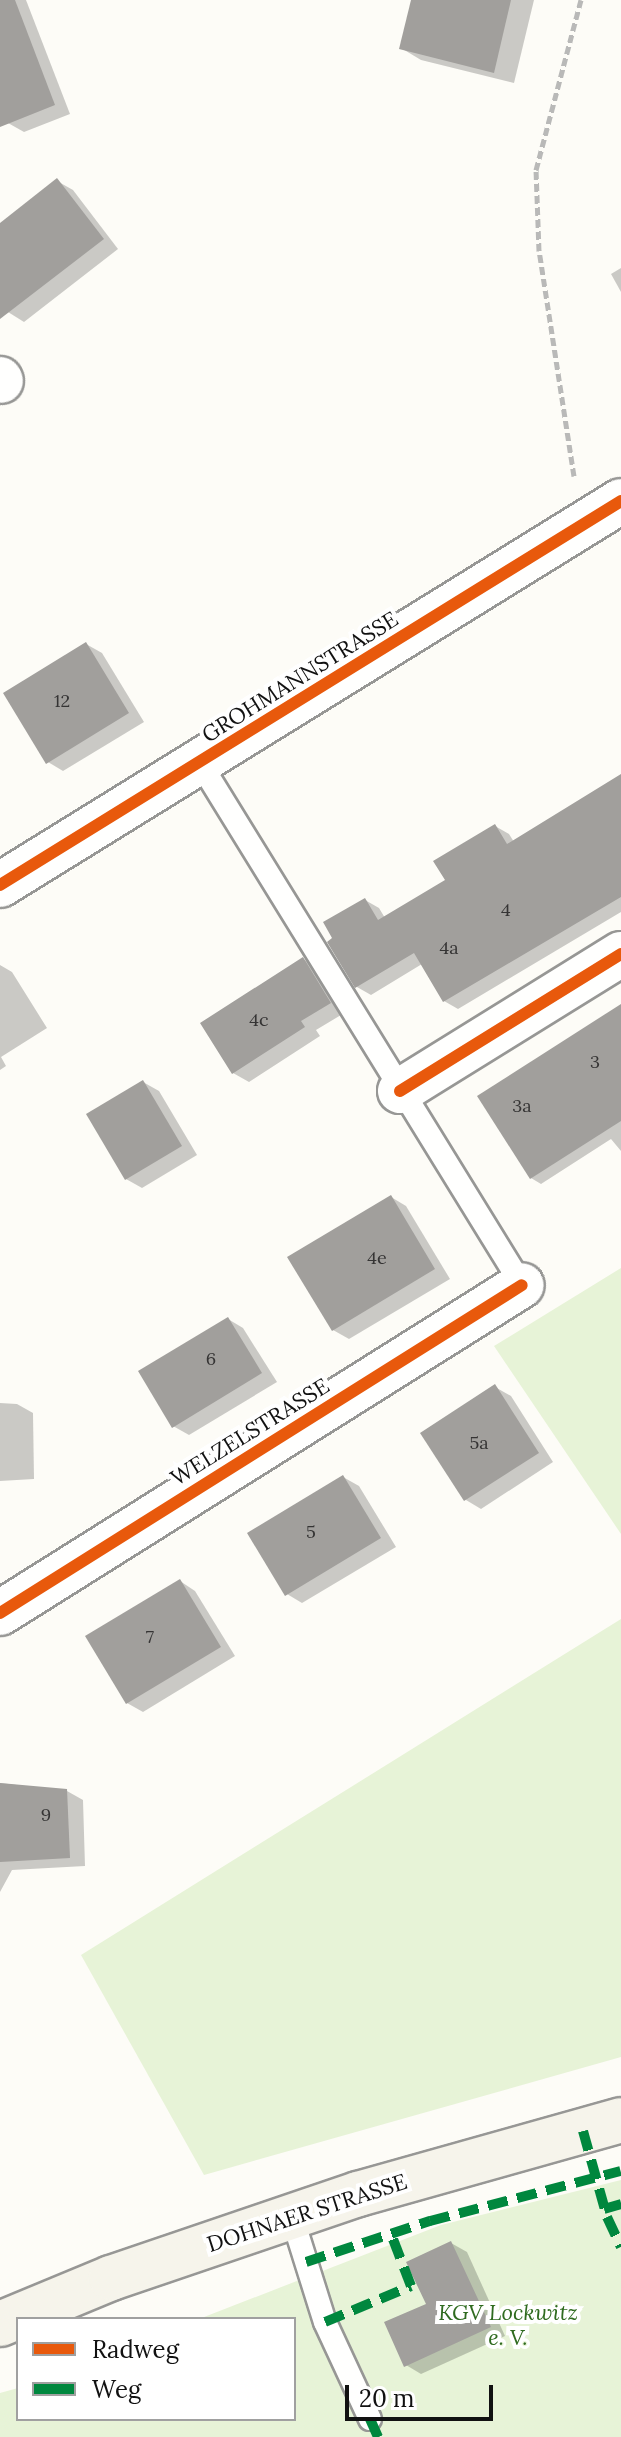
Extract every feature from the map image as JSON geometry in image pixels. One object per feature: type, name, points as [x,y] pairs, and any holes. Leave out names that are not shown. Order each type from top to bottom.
[{"type":"main road","name":"DOHNAER STRASSE","points":[[17,2317],[111,2278],[358,2194],[621,2120]]},
{"type":"street","name":"GROHMANNSTRASSE","points":[[0,885],[621,501]]},
{"type":"street","points":[[400,1091],[621,954]]},
{"type":"street","name":"WELZELSTRASSE","points":[[0,1613],[522,1285]]},
{"type":"lane","name":"WELZELSTRASSE","points":[[200,763],[522,1285]]},
{"type":"lane","points":[[292,2217],[325,2322],[370,2419]]},
{"type":"path","points":[[581,0],[536,170],[539,251],[581,524]]},
{"type":"green space","points":[[621,1268],[621,1534],[494,1346]]},
{"type":"green space","points":[[621,1619],[621,2057],[204,2175],[81,1955]]},
{"type":"green space","name":"KGV Lockwitz e. V.","points":[[621,2180],[621,2437],[0,2437],[0,2393],[16,2389],[16,2421],[296,2421],[296,2317],[204,2317],[441,2225]]},
{"type":"building","points":[[0,0],[15,0],[55,105],[0,127]]},
{"type":"building","points":[[411,0],[511,0],[494,73],[399,49]]},
{"type":"building","points":[[57,178],[104,239],[0,319],[0,223]]},
{"type":"building","points":[[86,642],[129,713],[46,764],[3,693]]},
{"type":"building","points":[[621,774],[621,897],[443,1002],[414,953],[355,988],[327,942],[332,938],[323,922],[365,898],[378,920],[445,880],[433,861],[495,824],[507,844]]},
{"type":"building","points":[[303,957],[331,1003],[301,1021],[305,1027],[232,1074],[200,1023]]},
{"type":"building","points":[[621,1004],[621,1121],[530,1179],[477,1096]]},
{"type":"building","points":[[143,1080],[182,1146],[125,1180],[86,1114]]},
{"type":"building","points":[[391,1195],[435,1269],[332,1331],[287,1257]]},
{"type":"building","points":[[228,1317],[262,1373],[172,1428],[138,1371]]},
{"type":"building","points":[[495,1384],[539,1453],[464,1501],[420,1433]]},
{"type":"building","points":[[343,1475],[381,1538],[285,1596],[247,1533]]},
{"type":"building","points":[[180,1579],[221,1647],[126,1704],[85,1636]]},
{"type":"building","points":[[0,1783],[67,1789],[70,1858],[0,1862]]},
{"type":"building","points":[[451,2241],[491,2327],[404,2367],[384,2322],[426,2304],[406,2262]]},
{"type":"marked path","points":[[583,2131],[607,2217],[621,2247]]},
{"type":"marked path","points":[[306,2262],[430,2221],[621,2171]]},
{"type":"marked path","points":[[604,2209],[621,2204]]},
{"type":"marked path","points":[[325,2322],[411,2286],[391,2234]]},
{"type":"marked path","points":[[370,2419],[378,2437]]},
{"type":"cycle path","points":[[0,885],[621,501]]},
{"type":"cycle path","points":[[400,1091],[621,954]]},
{"type":"cycle path","points":[[0,1613],[522,1285]]}]
